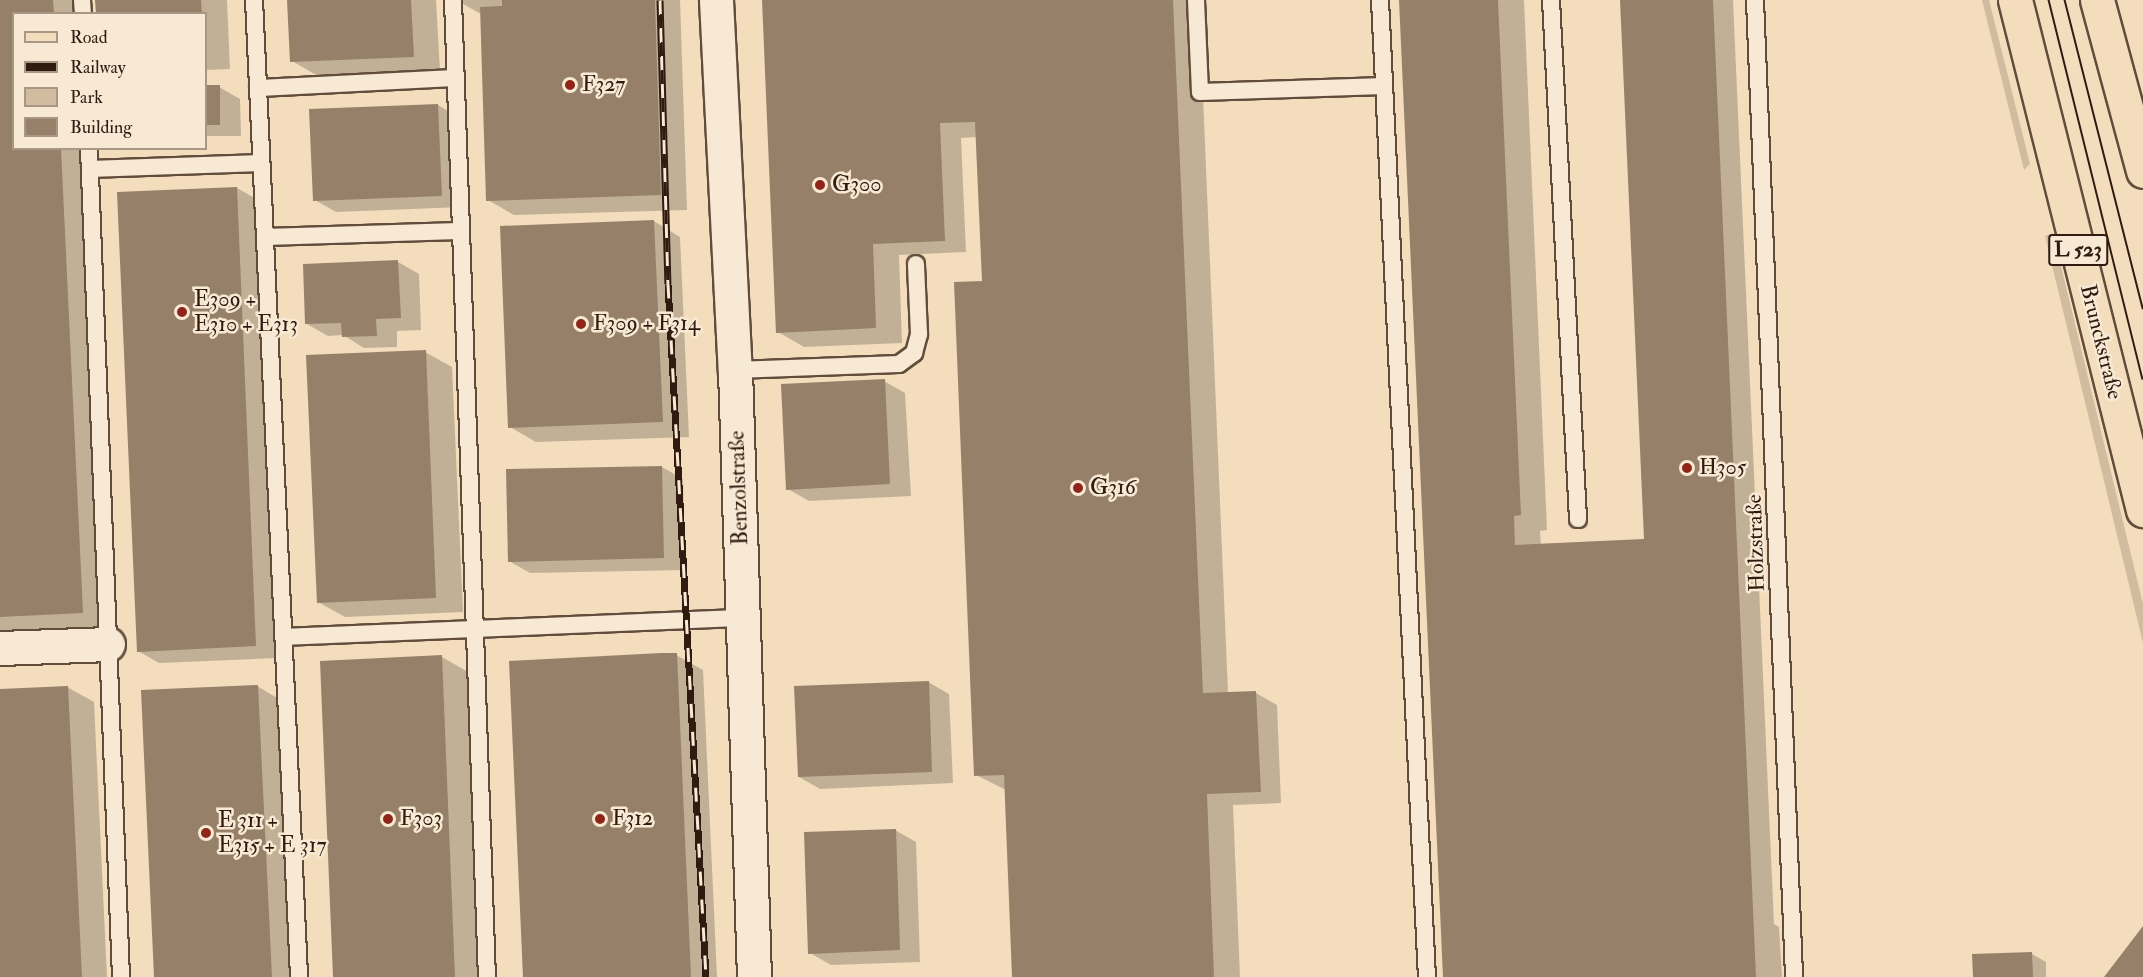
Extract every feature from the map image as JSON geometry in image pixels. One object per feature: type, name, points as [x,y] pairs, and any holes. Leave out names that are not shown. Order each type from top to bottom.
[{"type":"main road","name":"Brunckstraße","points":[[2015,0],[2143,510]]},
{"type":"main road","points":[[2097,0],[2143,171]]},
{"type":"street","name":"Benzolstraße","points":[[716,0],[735,370],[754,977]]},
{"type":"street","points":[[0,648],[108,644]]},
{"type":"lane","points":[[254,0],[299,977]]},
{"type":"lane","points":[[453,0],[459,231],[487,977]]},
{"type":"lane","points":[[1196,0],[1200,92],[1384,86]]},
{"type":"lane","points":[[1380,0],[1427,977]]},
{"type":"lane","points":[[1551,0],[1578,519]]},
{"type":"lane","name":"Holzstraße","points":[[1755,0],[1794,977]]},
{"type":"lane","points":[[258,88],[456,78]]},
{"type":"lane","points":[[89,150],[121,977]]},
{"type":"lane","points":[[90,169],[261,163]]},
{"type":"lane","points":[[265,237],[459,231]]},
{"type":"lane","points":[[735,370],[899,364],[914,353],[918,334],[915,264]]},
{"type":"lane","points":[[284,637],[743,618]]},
{"type":"green space","points":[[1982,0],[1989,0],[2030,164],[2024,170]]},
{"type":"green space","points":[[2053,233],[2143,604],[2143,643],[2045,236]]},
{"type":"building","points":[[0,0],[53,0],[54,12],[12,12],[12,150],[61,150],[83,613],[0,617]]},
{"type":"building","points":[[95,0],[201,0],[202,12],[96,12]]},
{"type":"building","points":[[287,0],[411,0],[414,57],[290,62]]},
{"type":"building","name":"F327","points":[[502,0],[655,0],[661,195],[486,201],[480,7],[502,6]]},
{"type":"building","points":[[762,0],[1173,0],[1203,693],[1256,691],[1261,792],[1207,794],[1214,977],[1012,977],[1004,775],[974,776],[954,282],[982,281],[975,122],[940,123],[945,241],[873,244],[876,328],[776,333]]},
{"type":"building","points":[[1399,0],[1498,0],[1521,515],[1514,516],[1515,545],[1644,539],[1620,0],[1713,0],[1756,977],[1443,977]]},
{"type":"building","points":[[207,85],[220,85],[220,125],[207,125]]},
{"type":"building","points":[[438,104],[442,196],[313,201],[309,109]]},
{"type":"building","name":"E309 + E310 + E313","points":[[237,187],[256,646],[137,652],[117,192]]},
{"type":"building","name":"F309 + F314","points":[[654,220],[663,422],[508,428],[500,226]]},
{"type":"building","points":[[398,260],[401,318],[376,319],[377,336],[342,337],[341,323],[305,324],[303,264]]},
{"type":"building","points":[[426,350],[436,598],[317,603],[306,355]]},
{"type":"building","points":[[885,379],[890,484],[786,490],[781,384]]},
{"type":"building","points":[[662,466],[664,558],[508,562],[506,469]]},
{"type":"building","name":"F312","points":[[677,653],[691,977],[523,977],[509,661]]},
{"type":"building","name":"F303","points":[[442,655],[455,977],[333,977],[320,661]]},
{"type":"building","points":[[929,681],[932,772],[798,777],[794,686]]},
{"type":"building","name":"E 311 + E315 + E 317","points":[[258,685],[272,977],[154,977],[141,690]]},
{"type":"building","points":[[68,686],[82,977],[0,977],[0,689]]},
{"type":"building","points":[[896,829],[900,950],[808,954],[804,832]]},
{"type":"building","points":[[2143,926],[2143,977],[2104,977]]},
{"type":"building","points":[[2032,952],[2033,977],[1973,977],[1972,954]]},
{"type":"tram line","points":[[2049,0],[2143,379]]},
{"type":"tram line","points":[[2065,0],[2143,308]]},
{"type":"railway","points":[[660,0],[668,284],[706,977]]},
{"type":"place","name":"F327","points":[[570,85]]},
{"type":"place","name":"G300","points":[[820,185]]},
{"type":"place","name":"E309 + E310 + E313","points":[[182,312]]},
{"type":"place","name":"F309 + F314","points":[[581,324]]},
{"type":"place","name":"H305","points":[[1687,468]]},
{"type":"place","name":"G316","points":[[1078,488]]},
{"type":"place","name":"F303","points":[[388,819]]},
{"type":"place","name":"F312","points":[[600,819]]},
{"type":"place","name":"E 311 + E315 + E 317","points":[[206,833]]}]
